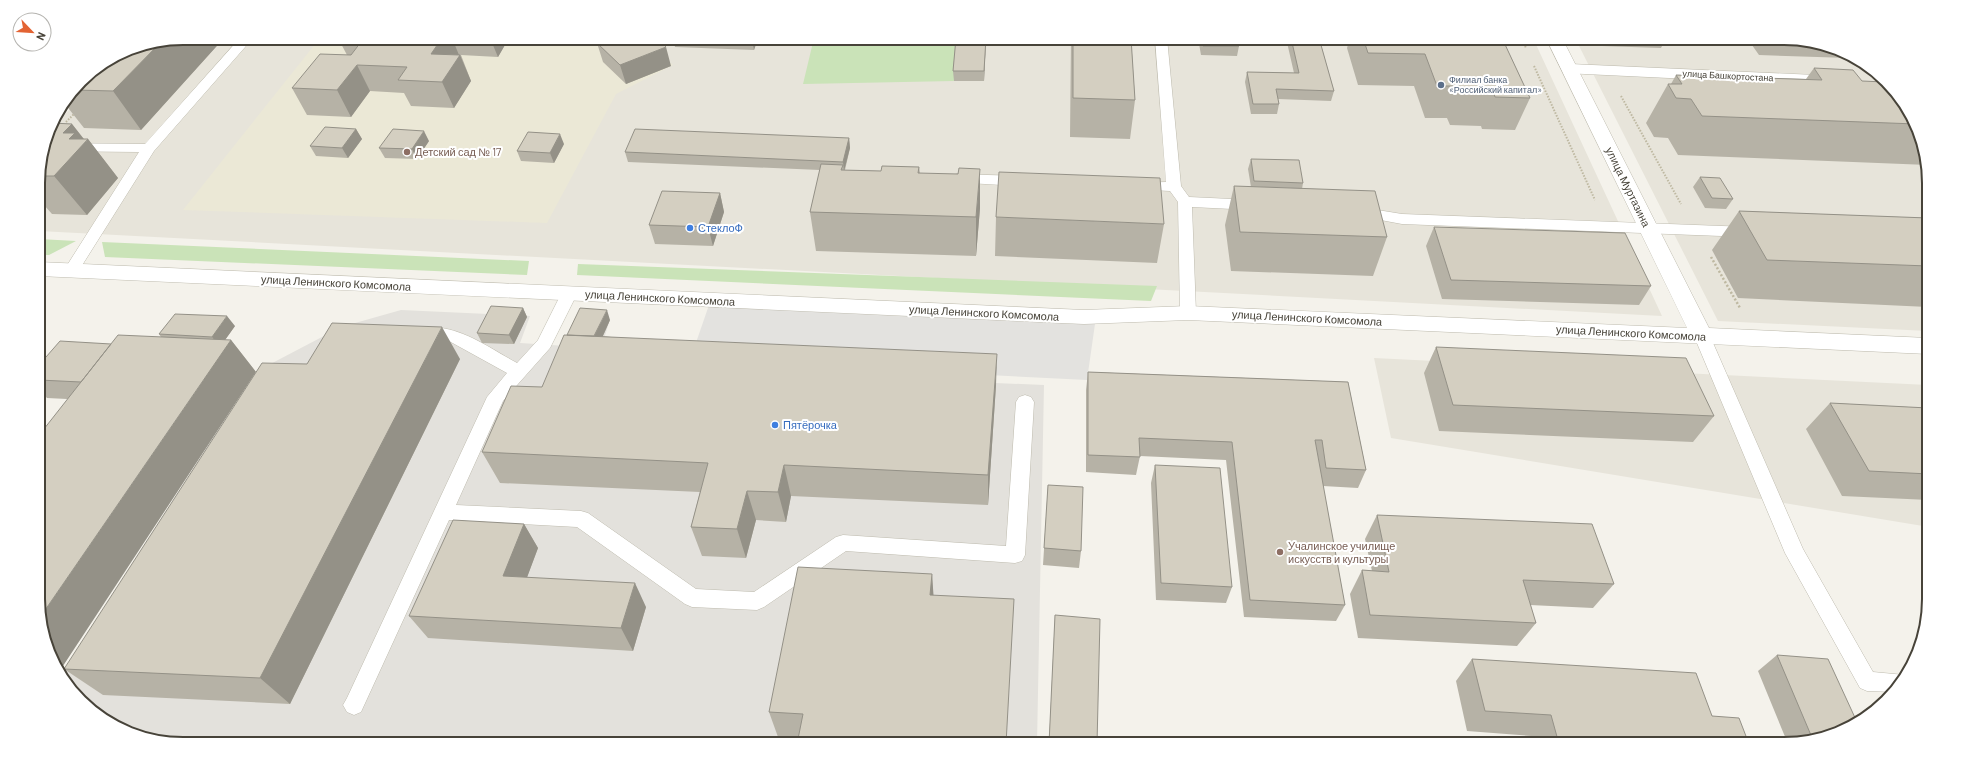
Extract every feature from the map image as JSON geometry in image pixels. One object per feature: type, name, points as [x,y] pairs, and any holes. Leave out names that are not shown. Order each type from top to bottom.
[{"type":"street","name":"улица Муртазина","points":[[1558,45],[1702,336]]},
{"type":"street","name":"улица Башкортостана","points":[[1570,69],[1832,81]]},
{"type":"street","name":"улица Ленинского Комсомола","points":[[45,269],[1084,317],[1188,313],[1922,346]]},
{"type":"lane","points":[[71,271],[149,148],[241,45]]},
{"type":"lane","points":[[1162,45],[1174,187],[1185,202],[1188,313]]},
{"type":"lane","points":[[50,147],[149,148]]},
{"type":"lane","points":[[944,178],[1031,182]]},
{"type":"lane","points":[[1126,185],[1174,187]]},
{"type":"lane","points":[[1185,202],[1265,205]]},
{"type":"lane","points":[[1343,210],[1402,219],[1606,225],[1765,232]]},
{"type":"lane","points":[[354,705],[496,397],[544,344],[569,294]]},
{"type":"lane","points":[[407,334],[452,335],[519,372]]},
{"type":"lane","points":[[1702,336],[1796,553],[1867,681],[1893,683]]},
{"type":"lane","points":[[443,512],[581,520],[692,598],[757,601],[843,543],[1015,555],[1025,402]]},
{"type":"path","points":[[1524,45],[1528,52]]},
{"type":"path","points":[[1593,45],[1741,310]]},
{"type":"path","points":[[1531,60],[1606,225]]},
{"type":"path","points":[[63,124],[80,108]]},
{"type":"shaded area","points":[[174,45],[1536,45],[1662,316],[45,231],[45,174],[52,139],[63,116],[116,63],[130,56],[148,50]]},
{"type":"shaded area","name":"Детский сад № 17","points":[[314,45],[650,45],[673,65],[616,94],[547,223],[183,210]]},
{"type":"shaded area","points":[[1579,45],[1802,46],[1828,52],[1845,59],[1860,68],[1875,79],[1888,92],[1903,114],[1911,130],[1921,165],[1922,331],[1718,321]]},
{"type":"shaded area","points":[[709,305],[1095,324],[1087,380],[690,360]]},
{"type":"shaded area","points":[[401,310],[530,316],[520,343],[567,346],[610,319],[596,366],[1044,385],[1037,737],[183,737],[165,736],[139,730],[122,723],[92,703],[79,690],[65,669],[259,370],[341,327]]},
{"type":"shaded area","points":[[1374,358],[1922,385],[1922,526],[1391,438]]},
{"type":"green space","points":[[812,45],[957,45],[954,81],[803,84]]},
{"type":"green space","points":[[45,239],[76,241],[49,255],[45,255]]},
{"type":"green space","points":[[102,242],[529,261],[527,275],[105,257]]},
{"type":"green space","points":[[578,264],[1157,286],[1151,301],[577,275]]},
{"type":"building","points":[[359,45],[437,45],[431,54],[460,55],[442,82],[398,80],[407,67],[357,65],[337,90],[292,88],[320,54],[351,55]]},
{"type":"building","points":[[599,45],[664,45],[666,47],[620,65]]},
{"type":"building","points":[[955,45],[986,45],[984,71],[953,71]]},
{"type":"building","points":[[1073,45],[1131,45],[1135,100],[1073,98]]},
{"type":"building","points":[[1203,45],[1239,46],[1203,46]]},
{"type":"building","points":[[1293,45],[1321,45],[1334,91],[1276,89],[1279,104],[1253,104],[1247,72],[1299,73]]},
{"type":"building","points":[[1365,45],[1505,45],[1530,98],[1495,97],[1494,94],[1462,93],[1460,86],[1437,86],[1425,54],[1368,53]]},
{"type":"building","points":[[155,48],[113,91],[81,90],[92,79],[114,64],[130,56]]},
{"type":"building","points":[[1814,68],[1853,70],[1862,81],[1878,82],[1888,92],[1899,107],[1908,124],[1702,116],[1691,99],[1676,98],[1668,84],[1682,84],[1676,75],[1822,80]]},
{"type":"building","points":[[59,123],[72,124],[63,133],[75,133],[69,139],[88,139],[54,176],[45,176],[52,139]]},
{"type":"building","points":[[325,127],[356,129],[342,148],[310,146]]},
{"type":"building","points":[[393,129],[424,131],[412,149],[379,148]]},
{"type":"building","points":[[635,129],[849,138],[843,162],[625,152]]},
{"type":"building","points":[[528,132],[560,134],[550,153],[517,151]]},
{"type":"building","points":[[1251,159],[1299,160],[1303,183],[1254,181]]},
{"type":"building","points":[[821,164],[843,165],[841,170],[881,171],[882,166],[919,167],[918,173],[958,174],[959,168],[980,169],[976,217],[810,212]]},
{"type":"building","points":[[999,172],[1160,178],[1164,224],[996,217]]},
{"type":"building","points":[[1700,177],[1720,178],[1733,199],[1712,198]]},
{"type":"building","points":[[1234,186],[1375,191],[1387,237],[1240,232]]},
{"type":"building","points":[[662,191],[720,193],[708,227],[649,225]]},
{"type":"building","points":[[1739,211],[1922,218],[1922,266],[1767,260]]},
{"type":"building","points":[[1434,227],[1625,233],[1651,286],[1451,280]]},
{"type":"building","points":[[491,306],[523,308],[509,335],[477,333]]},
{"type":"building","points":[[580,308],[607,310],[594,336],[567,335]]},
{"type":"building","points":[[175,314],[227,316],[212,337],[159,334]]},
{"type":"building","points":[[332,323],[442,327],[260,678],[64,669],[262,363],[307,364]]},
{"type":"building","points":[[118,335],[231,340],[45,610],[45,428]]},
{"type":"building","points":[[564,335],[997,354],[988,475],[784,465],[778,492],[747,491],[737,529],[691,527],[708,463],[482,452],[511,386],[542,387]]},
{"type":"building","points":[[60,341],[111,344],[81,382],[45,380],[45,358]]},
{"type":"building","points":[[1436,347],[1686,358],[1714,416],[1453,405]]},
{"type":"building","name":"Учалинское училище искусств и культуры","points":[[1088,372],[1348,382],[1366,470],[1326,468],[1322,440],[1315,440],[1345,605],[1250,600],[1232,442],[1139,438],[1140,457],[1088,455]]},
{"type":"building","points":[[1830,403],[1922,408],[1922,474],[1869,471]]},
{"type":"building","points":[[1155,465],[1220,468],[1232,587],[1161,583]]},
{"type":"building","points":[[1048,485],[1083,487],[1081,551],[1044,548]]},
{"type":"building","points":[[1377,515],[1592,524],[1614,584],[1523,580],[1536,623],[1370,615],[1362,570],[1389,572]]},
{"type":"building","points":[[453,520],[524,524],[503,576],[635,583],[621,628],[409,616]]},
{"type":"building","points":[[798,567],[932,574],[930,595],[1014,599],[1006,737],[798,737],[803,714],[769,712]]},
{"type":"building","points":[[1055,615],[1100,619],[1097,737],[1049,737]]},
{"type":"building","points":[[1777,655],[1828,659],[1855,717],[1837,726],[1810,734]]},
{"type":"building","points":[[1472,659],[1696,673],[1712,716],[1739,718],[1746,737],[1557,737],[1551,715],[1485,711]]},
{"type":"place","name":"Филиал банка «Российский капитал»","points":[[1441,85]]},
{"type":"place","name":"Детский сад № 17","points":[[407,152]]},
{"type":"place","name":"СтеклоФ","points":[[690,228]]},
{"type":"place","name":"Пятёрочка","points":[[775,425]]},
{"type":"place","name":"Учалинское училище искусств и культуры","points":[[1280,552]]}]
